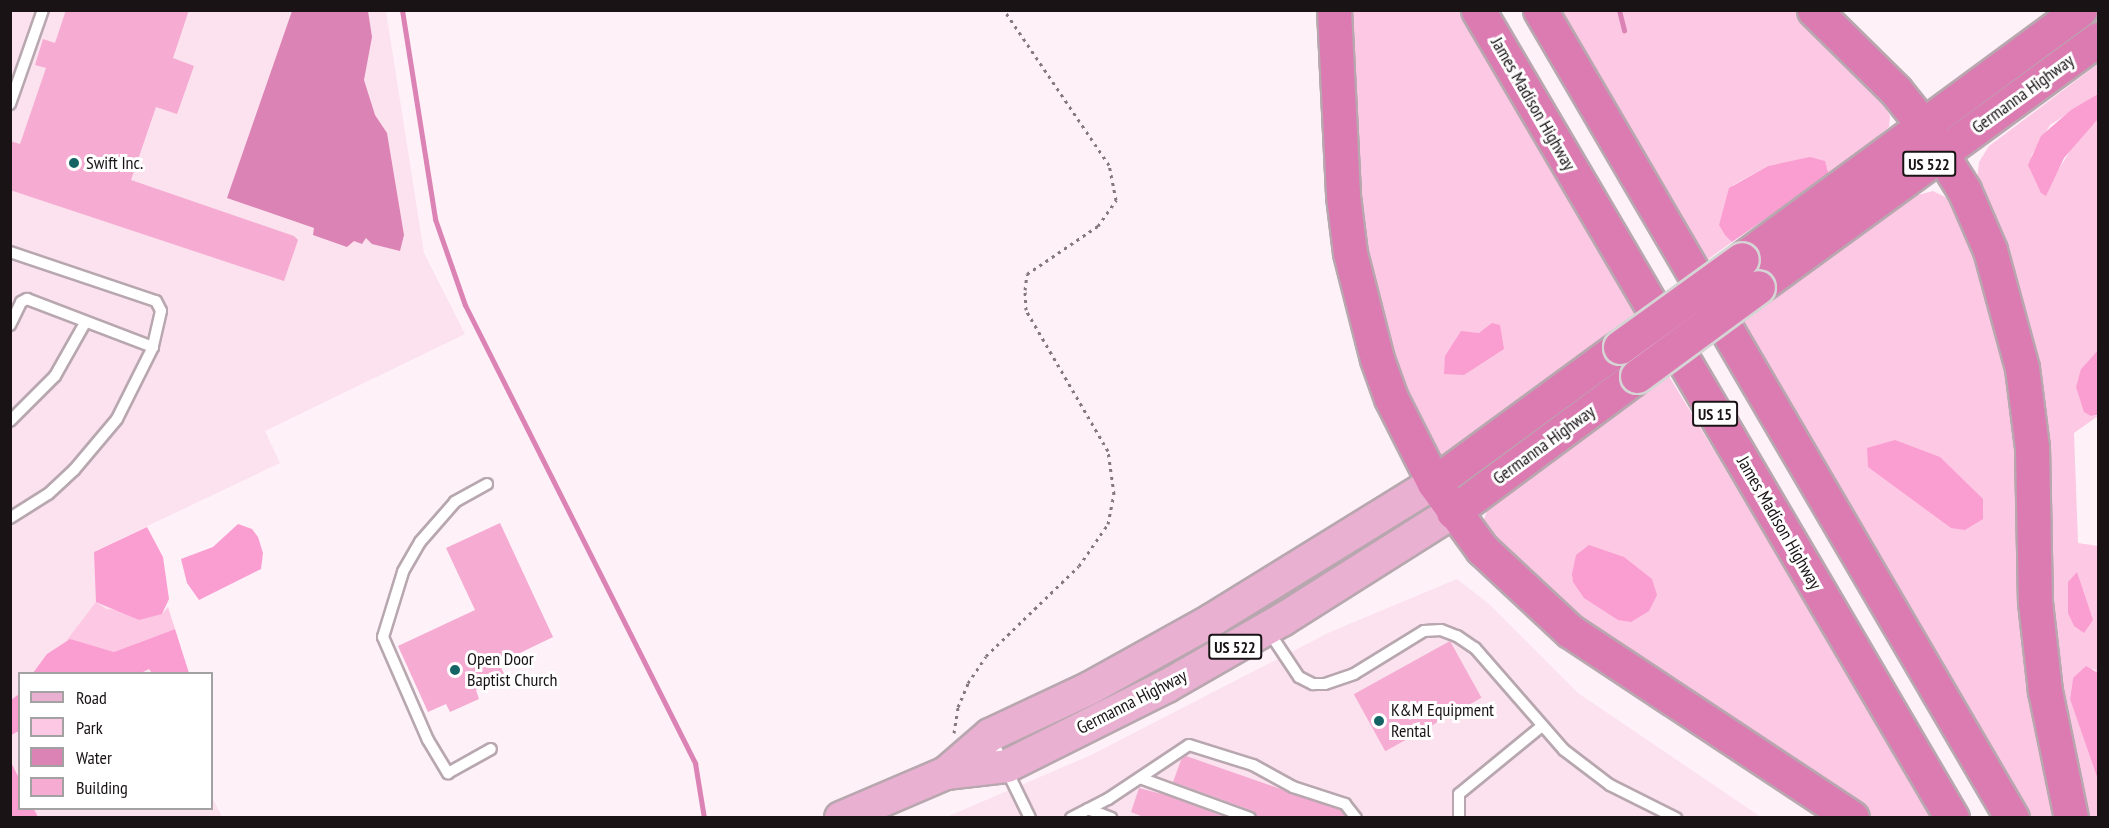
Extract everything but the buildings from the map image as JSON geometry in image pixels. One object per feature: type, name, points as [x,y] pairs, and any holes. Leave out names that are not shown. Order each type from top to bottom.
[{"type":"highway","points":[[1334,10],[1342,196],[1350,253],[1377,359],[1413,445],[1434,483],[1482,549],[1570,631],[1852,818]]},
{"type":"highway","name":"James Madison Highway","points":[[1478,10],[1952,818]]},
{"type":"highway","name":"US 15","points":[[1540,10],[2012,818]]},
{"type":"highway","points":[[1814,10],[1896,91],[1923,125],[1964,190],[1987,242],[2022,368],[2032,447],[2035,602],[2045,691],[2071,818]]},
{"type":"highway","name":"Germanna Highway","points":[[1434,483],[2080,10]]},
{"type":"highway","name":"Germanna Highway","points":[[1453,512],[2098,39]]},
{"type":"main road","name":"Germanna Highway","points":[[946,773],[990,735],[1090,688],[1212,620],[1434,483]]},
{"type":"main road","name":"Germanna Highway","points":[[841,818],[946,773],[1007,766],[1167,686],[1267,629],[1453,512]]},
{"type":"lane","points":[[10,104],[44,10]]},
{"type":"lane","points":[[10,252],[156,301],[161,311],[153,347],[135,390],[96,446],[48,494],[10,518]]},
{"type":"lane","points":[[10,325],[21,302],[27,298],[69,312],[85,323],[153,347]]},
{"type":"lane","points":[[10,421],[55,376],[85,323]]},
{"type":"lane","points":[[487,484],[455,502],[420,542],[402,572],[383,637],[428,740],[448,773],[491,749]]},
{"type":"lane","points":[[1267,629],[1299,677],[1319,684],[1354,674],[1424,631],[1441,630],[1474,648],[1564,750],[1610,784],[1676,818]]},
{"type":"lane","points":[[1459,818],[1459,794],[1542,726]]},
{"type":"lane","points":[[990,735],[1007,766],[1030,818]]},
{"type":"lane","points":[[1071,818],[1140,778],[1189,745],[1253,765],[1293,787],[1345,804],[1356,818]]},
{"type":"lane","points":[[1140,778],[1250,818]]},
{"type":"lane","points":[[1088,809],[1111,818]]},
{"type":"path","points":[[946,773],[958,706],[968,683],[986,656],[1079,566],[1108,524],[1114,494],[1108,451],[1026,310],[1025,290],[1027,274],[1098,225],[1116,200],[1109,165],[1004,10]]},
{"type":"shaded area","points":[[11,11],[386,11],[424,253],[465,334],[265,431],[280,463],[95,551],[152,672],[18,672],[18,776],[11,760]]},
{"type":"shaded area","points":[[2098,94],[2098,119],[2064,158],[2046,196],[2041,193],[2028,165],[2041,136],[2071,110]]},
{"type":"shaded area","points":[[1810,157],[1825,161],[1829,175],[1732,242],[1725,235],[1719,225],[1729,188],[1768,166]]},
{"type":"shaded area","points":[[1492,323],[1500,325],[1504,349],[1464,375],[1444,374],[1445,356],[1461,331],[1479,333]]},
{"type":"shaded area","points":[[2098,350],[2098,415],[2091,416],[2084,412],[2076,387],[2081,369]]},
{"type":"shaded area","points":[[1895,440],[1940,457],[1983,499],[1983,519],[1965,530],[1951,528],[1868,467],[1867,448]]},
{"type":"shaded area","points":[[238,524],[252,529],[258,537],[263,553],[261,569],[199,600],[187,583],[181,559],[213,547]]},
{"type":"shaded area","points":[[147,527],[163,557],[169,599],[162,614],[139,620],[96,602],[94,552]]},
{"type":"shaded area","points":[[1589,545],[1624,557],[1652,579],[1657,595],[1649,611],[1631,622],[1618,620],[1584,598],[1573,582],[1572,574],[1576,555]]},
{"type":"shaded area","points":[[2077,572],[2093,620],[2084,633],[2074,626],[2068,613],[2068,582]]},
{"type":"shaded area","points":[[1457,579],[1489,604],[1578,693],[1761,817],[944,818],[1091,755],[1330,632]]},
{"type":"shaded area","points":[[175,629],[189,672],[151,672],[149,669],[143,672],[34,672],[47,654],[70,639],[114,652]]},
{"type":"shaded area","points":[[2086,666],[2098,673],[2098,780],[2070,699],[2073,678]]},
{"type":"shaded area","points":[[18,695],[18,732],[11,735],[11,700]]},
{"type":"shaded area","points":[[10,760],[18,776],[18,810],[34,810],[38,817],[11,817]]},
{"type":"shaded area","points":[[213,799],[222,817],[38,818],[34,810],[213,810]]},
{"type":"green space","points":[[1339,11],[1460,11],[1636,313],[1443,459],[1432,456],[1367,297]]},
{"type":"green space","points":[[1559,11],[1802,11],[1878,93],[1890,116],[1889,127],[1829,175],[1827,167],[1793,161],[1768,166],[1733,185],[1719,225],[1732,242],[1704,262]]},
{"type":"green space","points":[[2098,64],[2098,94],[2050,125],[2031,156],[2057,172],[2073,146],[2098,119],[2098,350],[2081,369],[2091,416],[2098,416],[2074,433],[2078,543],[2098,546],[2098,673],[2094,669],[2073,678],[2070,698],[2098,780],[2098,817],[2084,817],[2073,776],[1977,181],[1979,162],[1989,146]]},
{"type":"green space","points":[[1933,191],[1951,200],[1977,255],[2006,345],[2059,817],[2032,817],[2009,783],[1738,323],[1914,196]]},
{"type":"green space","points":[[1667,373],[1932,817],[1859,817],[1656,681],[1503,559],[1483,523],[1488,508]]},
{"type":"green space","points":[[96,602],[106,609],[162,614],[168,607],[175,629],[114,652],[67,640]]},
{"type":"water","points":[[292,11],[368,11],[372,37],[364,80],[375,115],[387,133],[404,235],[400,251],[372,244],[366,238],[362,244],[354,241],[347,247],[313,235],[314,228],[227,198]]},
{"type":"waterway","points":[[402,10],[435,219],[465,305],[695,763],[704,818]]},
{"type":"waterway","points":[[1619,10],[1624,30]]},
{"type":"place","name":"Swift Inc.","points":[[74,163]]},
{"type":"place","name":"Open Door Baptist Church","points":[[455,670]]},
{"type":"place","name":"K&M Equipment Rental","points":[[1379,721]]}]
